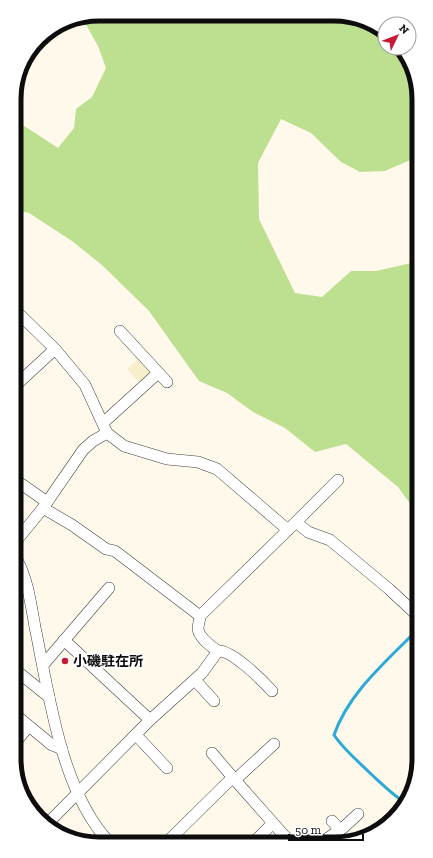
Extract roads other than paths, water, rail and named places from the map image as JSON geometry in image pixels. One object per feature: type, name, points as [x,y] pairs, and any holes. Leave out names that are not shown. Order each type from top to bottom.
[{"type":"street","points":[[21,315],[55,349],[85,385],[105,428],[124,446],[167,459],[198,462],[217,469],[292,526],[330,540],[390,589],[412,610]]},
{"type":"street","points":[[120,331],[166,382]]},
{"type":"street","points":[[21,381],[55,349]]},
{"type":"street","points":[[21,535],[45,505],[83,450],[158,373]]},
{"type":"street","points":[[272,691],[238,659],[228,652],[218,651],[212,648],[200,633],[198,628],[200,616],[338,480]]},
{"type":"street","points":[[21,484],[45,505],[72,525],[106,549],[115,551],[200,616]]},
{"type":"street","points":[[21,566],[28,591],[49,697],[62,749],[77,792],[103,837]]},
{"type":"street","points":[[43,664],[109,588]]},
{"type":"street","points":[[64,640],[150,720]]},
{"type":"street","points":[[51,820],[150,720],[202,673],[218,651]]},
{"type":"street","points":[[21,674],[49,697]]},
{"type":"street","points":[[195,680],[214,701]]},
{"type":"street","points":[[21,719],[52,745],[62,749]]},
{"type":"street","points":[[21,735],[29,726]]},
{"type":"street","points":[[136,734],[167,768]]},
{"type":"street","points":[[172,837],[234,779],[273,749]]},
{"type":"street","points":[[212,753],[287,837]]},
{"type":"street","points":[[330,837],[358,814]]},
{"type":"street","points":[[332,821],[340,830]]},
{"type":"street","points":[[259,837],[273,823]]},
{"type":"waterway","points":[[401,800],[356,760],[342,746],[334,735],[341,719],[359,691],[412,635]]},
{"type":"place","name":"小磯駐在所","points":[[65,661]]}]
